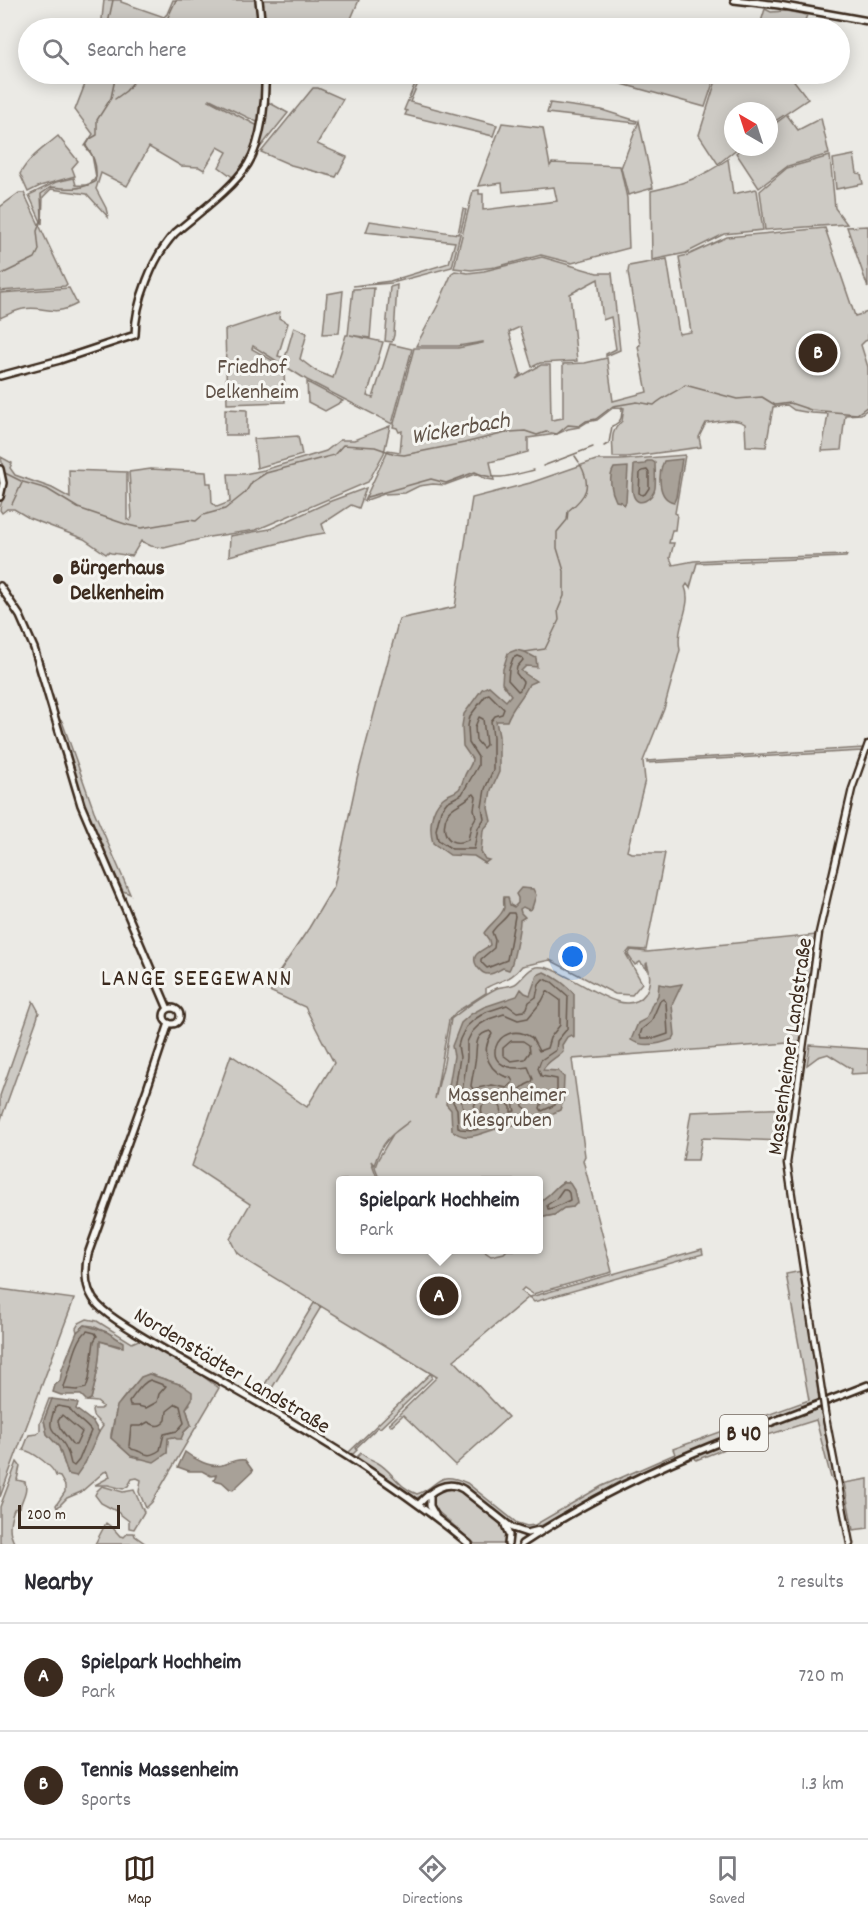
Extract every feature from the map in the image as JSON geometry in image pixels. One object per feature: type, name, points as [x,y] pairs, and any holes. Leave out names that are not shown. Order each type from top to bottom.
[{"type":"main road","points":[[259,0],[261,18]]},
{"type":"main road","points":[[734,0],[759,3],[772,8],[789,7],[868,21]]},
{"type":"main road","points":[[0,376],[60,360],[135,334],[145,285],[166,243],[234,181],[252,156],[264,107],[265,84]]},
{"type":"main road","points":[[0,469],[2,476],[0,497]]},
{"type":"main road","points":[[0,586],[20,616],[34,648],[81,806],[168,1009]]},
{"type":"main road","points":[[168,1009],[177,1010],[180,1016],[176,1023],[169,1023],[165,1020],[164,1015],[168,1009]]},
{"type":"main road","name":"Nordenstädter Landstraße","points":[[169,1023],[88,1254],[85,1274],[88,1289],[99,1306],[115,1319],[368,1470],[419,1504],[469,1544]]},
{"type":"main road","name":"B 40","points":[[522,1544],[595,1500],[678,1459],[868,1385]]},
{"type":"main road","points":[[419,1504],[434,1491],[446,1485],[461,1487],[512,1528],[521,1532],[531,1532],[547,1528]]},
{"type":"main road","points":[[419,1504],[425,1503],[434,1491]]},
{"type":"main road","points":[[430,1497],[430,1506],[438,1519]]},
{"type":"main road","points":[[502,1521],[508,1532],[508,1544]]},
{"type":"street","name":"Massenheimer Landstraße","points":[[850,1544],[825,1413],[787,1163],[819,933],[852,789],[868,744]]},
{"type":"green space","points":[[104,0],[121,0],[121,2],[164,17],[173,0],[257,0],[259,18],[102,18]]},
{"type":"green space","points":[[261,0],[359,0],[351,18],[263,18]]},
{"type":"green space","points":[[765,9],[771,12],[786,11],[807,15],[806,18],[762,18]]},
{"type":"green space","points":[[85,84],[263,84],[259,123],[209,100],[258,126],[252,147],[234,178],[219,167],[227,152],[218,147],[204,170],[199,167],[181,166],[149,147],[127,186],[101,173],[96,189],[108,217],[87,194],[51,189],[43,197],[42,224],[29,195],[56,182],[74,178],[76,185],[85,185],[96,177],[92,155],[85,146],[93,134],[75,110]]},
{"type":"green space","points":[[415,84],[418,84],[410,102],[497,125],[493,136],[405,115],[407,111],[404,110]]},
{"type":"green space","points":[[622,84],[713,84],[705,107]]},
{"type":"green space","points":[[715,84],[797,84],[808,99],[778,119],[778,102],[724,102],[724,156],[728,156],[718,164],[699,135]]},
{"type":"green space","points":[[313,88],[343,99],[317,144],[347,157],[336,177],[291,165],[261,152]]},
{"type":"green space","points":[[268,102],[288,113],[259,149],[258,147]]},
{"type":"green space","points":[[550,103],[602,110],[637,121],[636,123],[547,113]]},
{"type":"green space","points":[[787,115],[798,130],[821,118],[829,154],[788,166],[759,188],[738,156],[778,156],[778,122]]},
{"type":"green space","points":[[639,121],[653,188],[628,195],[621,168]]},
{"type":"green space","points":[[502,123],[543,128],[550,166],[552,163],[620,166],[627,198],[629,248],[572,263],[541,255],[496,267],[471,270],[454,268],[473,191],[479,190],[479,194],[483,194],[483,210],[557,201],[554,187],[503,192],[502,183],[478,186]]},
{"type":"green space","points":[[58,136],[78,161],[72,168],[75,176],[40,186],[28,192],[20,174],[32,158]]},
{"type":"green space","points":[[854,155],[857,173],[861,174],[863,184],[836,189],[833,159]]},
{"type":"green space","points":[[830,156],[835,208],[847,224],[765,230],[760,191],[787,168]]},
{"type":"green space","points":[[728,159],[733,194],[757,190],[763,230],[724,234],[686,253],[652,260],[651,191],[691,180]]},
{"type":"green space","points":[[19,193],[24,193],[67,284],[65,286],[0,291],[0,207]]},
{"type":"green space","points":[[463,209],[466,210],[452,267],[392,283],[353,286],[390,281],[449,263],[455,242],[366,232],[370,221],[458,234]]},
{"type":"green space","points":[[868,226],[868,288],[847,227]]},
{"type":"green space","points":[[825,228],[855,316],[868,312],[868,340],[861,345],[868,367],[868,409],[861,414],[845,415],[841,450],[822,451],[828,414],[794,410],[787,405],[773,407],[766,447],[746,446],[745,424],[726,421],[706,423],[699,437],[701,447],[613,457],[613,433],[622,421],[624,408],[614,407],[597,420],[579,427],[557,434],[528,438],[528,452],[490,462],[494,480],[475,474],[445,485],[419,486],[405,493],[384,494],[364,501],[388,450],[400,452],[402,431],[399,432],[393,427],[414,348],[458,348],[483,343],[458,346],[416,346],[455,271],[468,273],[484,271],[542,257],[597,273],[612,273],[620,350],[606,356],[616,349],[611,317],[603,320],[598,279],[570,294],[577,361],[540,363],[532,367],[520,327],[509,332],[521,374],[516,379],[541,365],[550,365],[551,420],[563,418],[563,364],[585,363],[607,358],[613,401],[647,392],[638,346],[640,345],[628,272],[629,266],[667,259],[679,334],[691,332],[679,257],[727,237]]},
{"type":"green space","points":[[397,285],[394,335],[392,342],[385,341],[390,287]]},
{"type":"green space","points":[[69,288],[77,304],[68,308],[55,311],[37,308],[23,309],[0,318],[0,293]]},
{"type":"green space","name":"Friedhof Delkenheim","points":[[374,288],[370,338],[350,335],[383,342],[367,396],[373,398],[390,344],[412,349],[392,424],[307,380],[253,346],[252,349],[284,367],[285,402],[227,404],[225,330],[280,312],[279,318],[288,323],[278,356],[285,358],[294,327],[307,333],[300,359],[316,371],[333,378],[346,335],[348,335],[353,289]]},
{"type":"green space","points":[[343,291],[339,333],[323,334],[327,294]]},
{"type":"green space","points":[[307,382],[343,401],[325,411],[308,402]]},
{"type":"green space","points":[[225,409],[247,410],[247,435],[225,435]]},
{"type":"green space","points":[[390,426],[384,453],[368,482],[256,530],[209,537],[164,548],[151,546],[141,541],[132,556],[108,552],[106,554],[84,539],[29,518],[14,509],[7,509],[2,513],[0,510],[6,487],[1,457],[12,463],[10,468],[15,475],[52,488],[70,498],[69,470],[127,472],[127,519],[130,521],[132,517],[129,472],[151,469],[206,472],[207,483],[211,483],[212,503],[217,507],[230,502],[228,474],[264,470],[326,451],[340,440],[354,440]]},
{"type":"green space","points":[[298,436],[302,455],[257,468],[254,439]]},
{"type":"green space","name":"Massenheimer Kiesgruben","points":[[685,455],[675,513],[677,514],[675,530],[672,530],[669,543],[674,543],[670,558],[673,565],[694,561],[742,558],[847,555],[846,557],[697,563],[690,588],[687,584],[685,587],[687,601],[680,633],[680,650],[664,709],[643,761],[645,780],[627,851],[665,853],[646,950],[630,949],[626,954],[642,983],[632,995],[615,994],[550,960],[522,966],[510,977],[486,988],[486,993],[456,1012],[449,1020],[435,1099],[451,1019],[497,988],[515,984],[536,967],[548,968],[592,991],[622,1003],[635,1002],[645,994],[650,975],[647,963],[647,969],[640,962],[635,965],[628,955],[631,950],[647,952],[816,935],[802,1042],[572,1059],[585,1156],[583,1160],[612,1272],[533,1294],[524,1288],[521,1291],[529,1297],[454,1360],[508,1417],[455,1465],[403,1415],[391,1426],[389,1424],[437,1377],[237,1253],[230,1239],[250,1204],[192,1166],[231,1055],[307,1107],[334,1063],[305,1007],[267,990],[334,886],[357,778],[399,619],[455,607],[472,498],[530,483],[596,460]]},
{"type":"green space","points":[[366,488],[359,508],[351,505],[322,524],[325,533],[229,556],[230,536],[270,529]]},
{"type":"green space","points":[[59,720],[62,721],[94,811],[130,894],[123,891],[92,824],[78,788]]},
{"type":"green space","points":[[863,748],[862,751],[647,763],[647,761]]},
{"type":"green space","points":[[33,1001],[39,1012],[0,1122],[0,1096]]},
{"type":"green space","points":[[810,1045],[868,1049],[868,1073],[851,1074],[852,1069],[828,1054],[818,1057],[807,1065]]},
{"type":"green space","points":[[791,1108],[786,1141],[702,1138],[698,1160],[683,1160],[691,1112]]},
{"type":"green space","points":[[702,1249],[703,1254],[534,1302],[529,1297]]},
{"type":"green space","points":[[802,1271],[819,1400],[740,1430],[619,1482],[539,1527],[526,1529],[515,1526],[504,1520],[474,1493],[453,1482],[442,1483],[416,1498],[356,1458],[361,1453],[378,1463],[411,1492],[417,1494],[443,1478],[457,1479],[467,1483],[517,1523],[527,1526],[535,1525],[602,1486],[675,1454],[673,1449],[809,1400],[786,1274]]},
{"type":"green space","points":[[0,1289],[74,1299],[0,1497]]},
{"type":"green space","points":[[314,1303],[321,1307],[263,1403],[256,1399]]},
{"type":"green space","points":[[87,1319],[97,1321],[132,1343],[141,1339],[204,1376],[219,1388],[152,1502],[146,1508],[139,1492],[141,1480],[137,1478],[132,1479],[123,1489],[108,1485],[95,1485],[110,1477],[108,1471],[81,1492],[67,1498],[57,1508],[56,1505],[65,1492],[65,1486],[60,1477],[56,1476],[42,1460],[23,1450],[29,1435],[40,1431],[40,1423],[49,1399],[52,1399],[44,1420],[47,1434],[59,1447],[68,1474],[85,1463],[93,1441],[103,1426],[93,1416],[92,1411],[103,1407],[97,1402],[87,1401],[91,1399],[95,1385],[100,1341],[119,1347],[114,1336],[93,1326],[85,1325],[77,1332],[76,1328],[79,1323]],"holes":[[[149,1374],[182,1385],[190,1404],[186,1408],[191,1425],[184,1432],[168,1438],[167,1453],[139,1459],[131,1456],[111,1438],[119,1404],[141,1379]]]},
{"type":"green space","points":[[430,1374],[432,1378],[356,1448],[353,1454],[348,1453]]},
{"type":"green space","points":[[820,1408],[836,1484],[831,1478],[816,1420],[729,1447],[696,1460],[694,1456],[729,1441]]},
{"type":"green space","points":[[17,1462],[20,1466],[17,1480],[25,1482],[26,1489],[20,1507],[14,1509],[11,1518],[10,1531],[15,1544],[0,1544],[0,1507]]},
{"type":"green space","points":[[868,1479],[868,1528],[853,1530],[844,1483]]},
{"type":"green space","points":[[102,1486],[123,1492],[134,1490],[144,1512],[134,1529],[129,1528],[129,1521],[101,1503],[95,1495]]},
{"type":"green space","points":[[451,1487],[471,1499],[501,1525],[506,1537],[505,1544],[475,1544],[435,1509],[432,1504],[436,1494],[440,1490]]},
{"type":"green space","points":[[106,1523],[120,1536],[124,1537],[128,1533],[134,1533],[146,1544],[95,1544]]},
{"type":"water","points":[[682,459],[674,502],[664,496],[660,485],[661,472],[664,461]]},
{"type":"water","points":[[647,461],[655,463],[655,488],[649,499],[641,502],[635,499],[632,491],[634,465],[645,464]]},
{"type":"water","points":[[628,467],[624,505],[616,501],[614,497],[611,476],[614,468]]},
{"type":"water","points":[[516,650],[536,658],[537,667],[526,666],[521,671],[536,681],[529,684],[507,721],[496,721],[499,736],[499,772],[491,790],[488,808],[491,821],[483,830],[481,852],[485,859],[489,860],[485,863],[474,856],[450,855],[433,843],[431,826],[435,808],[445,797],[459,789],[472,763],[472,759],[463,746],[464,714],[482,689],[489,686],[506,701],[511,695],[502,683],[503,669],[508,653]]},
{"type":"water","points":[[521,888],[533,889],[536,895],[532,908],[520,909],[525,917],[520,920],[511,967],[509,970],[503,968],[495,973],[486,974],[477,966],[475,960],[477,954],[490,945],[484,933],[503,911],[504,897],[508,897],[510,905],[514,907],[518,903],[516,894]]},
{"type":"water","points":[[544,972],[560,981],[574,994],[574,1037],[571,1035],[567,1037],[562,1045],[563,1051],[543,1070],[558,1071],[564,1077],[563,1101],[560,1110],[536,1120],[474,1136],[457,1134],[452,1130],[451,1110],[446,1104],[454,1056],[452,1046],[461,1023],[484,1007],[517,996],[521,989],[530,995],[537,975]]},
{"type":"water","points":[[659,984],[670,986],[682,984],[672,1005],[675,1035],[673,1039],[657,1044],[641,1044],[631,1040],[638,1023],[646,1019],[658,995]]},
{"type":"water","points":[[563,1182],[569,1182],[574,1190],[577,1203],[554,1215],[543,1217],[543,1199]]},
{"type":"water","points":[[85,1325],[107,1332],[123,1342],[123,1347],[100,1341],[95,1385],[91,1399],[87,1401],[81,1395],[61,1395],[53,1392],[55,1385],[60,1381],[62,1369],[77,1332]]},
{"type":"water","points":[[149,1374],[182,1385],[192,1392],[192,1399],[186,1408],[191,1425],[181,1439],[168,1438],[167,1453],[154,1462],[131,1456],[111,1438],[117,1406],[141,1377]]},
{"type":"water","points":[[52,1399],[78,1404],[76,1409],[93,1422],[99,1432],[85,1463],[76,1476],[68,1474],[59,1447],[47,1434],[44,1420]]},
{"type":"water","points":[[185,1452],[197,1460],[217,1466],[245,1460],[253,1471],[233,1490],[222,1482],[214,1480],[216,1475],[211,1476],[202,1471],[189,1471],[178,1467]]},
{"type":"waterway","name":"Wickerbach","points":[[109,18],[113,0]]},
{"type":"waterway","points":[[168,18],[176,0]]},
{"type":"waterway","name":"Wickerbach","points":[[0,275],[35,258],[39,250],[37,231],[42,218],[41,194],[51,187],[74,188],[95,182],[95,163],[86,146],[90,139],[97,135],[97,120],[111,98],[114,84]]},
{"type":"waterway","points":[[115,99],[132,84]]},
{"type":"waterway","name":"Wickerbach","points":[[3,472],[23,482],[47,489],[78,508],[141,528],[189,520],[196,521],[203,515],[225,509],[245,493],[252,482],[266,473],[334,455],[343,445],[375,447],[404,455],[510,432],[525,431],[537,435],[546,432],[557,434],[568,425],[579,426],[586,421],[596,419],[613,406],[637,402],[654,405],[685,385],[737,399],[762,397],[775,405],[790,403],[811,410],[857,414],[868,406]]},
{"type":"waterway","points":[[604,446],[609,443],[612,426],[621,419],[622,407]]},
{"type":"waterway","points":[[543,466],[593,447]]},
{"type":"waterway","points":[[575,456],[579,462]]},
{"type":"waterway","points":[[525,652],[545,649],[559,620],[558,610],[564,596],[564,571],[557,548],[557,532],[567,520],[568,511],[580,500],[586,490],[586,479],[580,464]]},
{"type":"waterway","points":[[367,497],[431,479],[446,483],[475,472],[497,477],[534,470]]},
{"type":"waterway","points":[[12,504],[22,483]]},
{"type":"place","name":"Tennis Massenheim","points":[[818,353]]},
{"type":"place","name":"Bürgerhaus Delkenheim","points":[[58,579]]},
{"type":"place","name":"Spielpark Hochheim","points":[[439,1296]]},
{"type":"district","name":"LANGE SEEGEWANN","points":[[197,977]]}]
